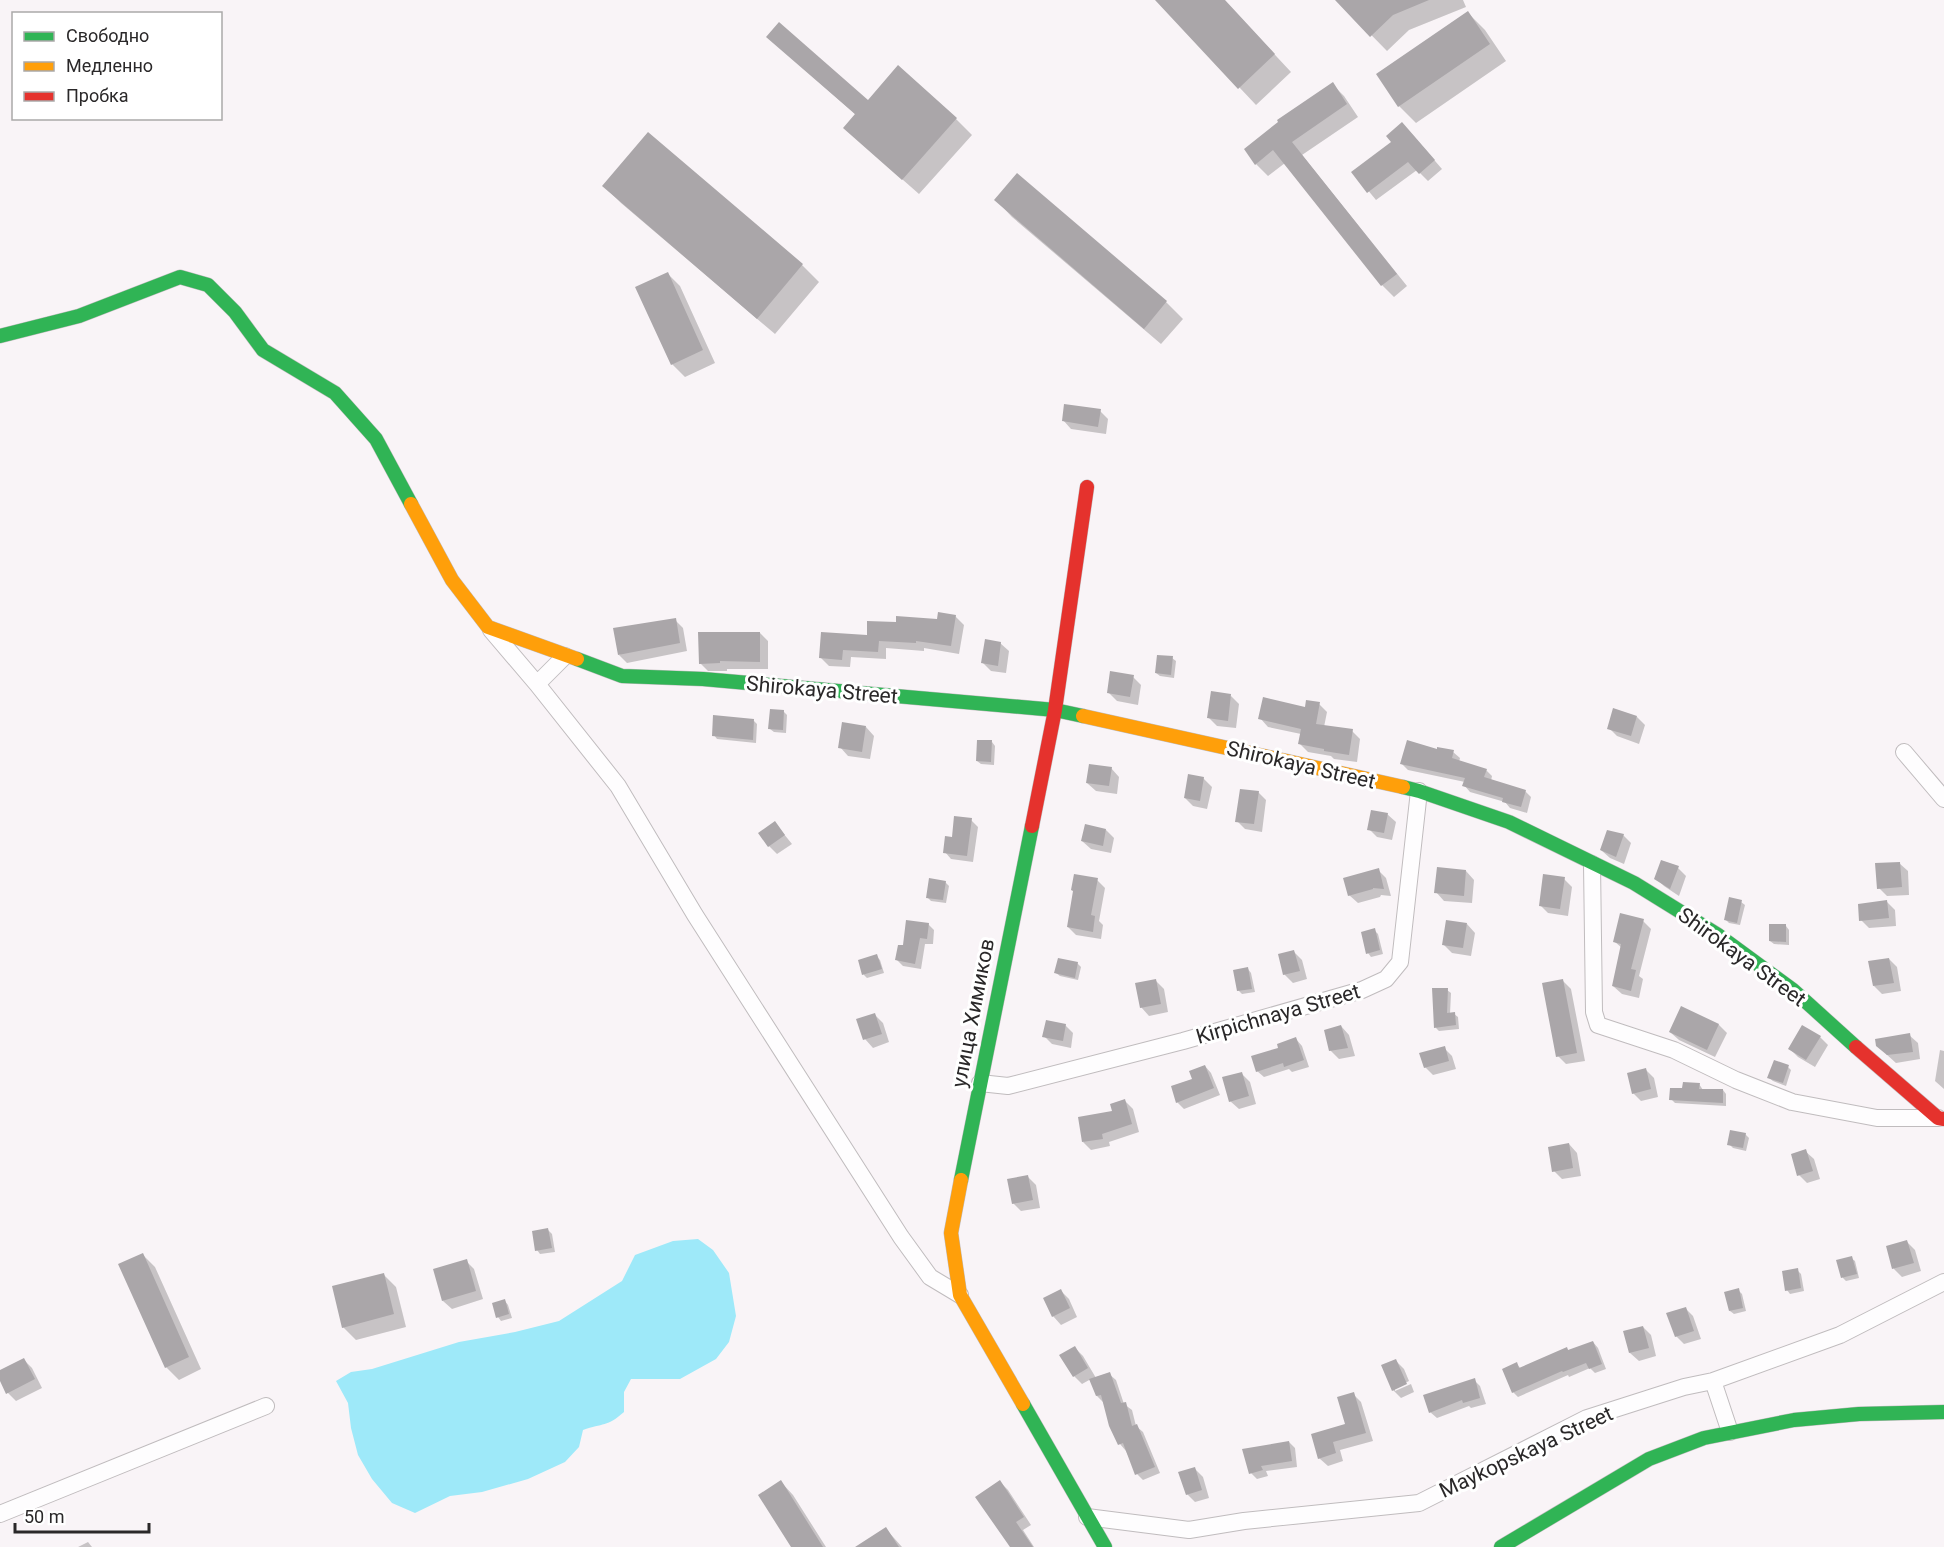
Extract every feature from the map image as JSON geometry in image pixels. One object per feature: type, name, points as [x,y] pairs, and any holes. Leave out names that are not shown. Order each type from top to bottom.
[{"type":"street","points":[[0,336],[79,316],[180,277],[208,285],[235,312],[263,350],[335,393],[376,439],[452,580],[618,786],[695,915],[901,1237],[930,1277],[960,1295]]},
{"type":"street","name":"улица Химиков","points":[[1087,487],[1055,710],[951,1233],[960,1295],[1105,1547]]},
{"type":"street","name":"Shirokaya Street","points":[[488,627],[622,676],[703,679],[1055,710],[1419,791],[1509,822],[1634,883],[1699,923],[1793,990],[1897,1084],[1941,1118]]},
{"type":"street","points":[[537,684],[565,657]]},
{"type":"street","points":[[1904,752],[1944,799]]},
{"type":"street","name":"Kirpichnaya Street","points":[[980,1083],[1008,1086],[1172,1044],[1362,990],[1386,979],[1400,962],[1419,791]]},
{"type":"street","points":[[1592,864],[1594,1012],[1598,1025],[1674,1050],[1736,1080],[1792,1102],[1877,1118],[1941,1118]]},
{"type":"street","name":"Maykopskaya Street","points":[[1087,1517],[1189,1530],[1244,1521],[1419,1503],[1587,1418],[1713,1380],[1840,1335],[1944,1282]]},
{"type":"street","points":[[1713,1380],[1730,1432]]},
{"type":"street","points":[[0,1514],[266,1406]]},
{"type":"street","points":[[1501,1547],[1649,1459],[1704,1438],[1794,1420],[1859,1414],[1944,1412]]},
{"type":"water","points":[[698,1239],[713,1250],[729,1273],[736,1316],[729,1342],[716,1359],[680,1379],[631,1379],[624,1392],[624,1412],[609,1422],[583,1430],[579,1447],[565,1462],[528,1479],[482,1492],[450,1496],[415,1513],[392,1503],[372,1479],[358,1455],[348,1403],[336,1381],[351,1372],[372,1369],[459,1342],[559,1321],[622,1281],[635,1255],[673,1241]]},
{"type":"building","points":[[1155,0],[1225,0],[1275,54],[1238,89]]},
{"type":"building","points":[[1335,0],[1429,0],[1393,15],[1370,37]]},
{"type":"building","points":[[1468,11],[1490,44],[1398,107],[1376,74]]},
{"type":"building","points":[[779,22],[868,100],[898,65],[957,118],[902,180],[843,128],[855,114],[766,37]]},
{"type":"building","points":[[1333,82],[1347,104],[1292,142],[1397,274],[1381,286],[1273,150],[1255,165],[1244,149],[1278,122],[1277,120]]},
{"type":"building","points":[[1402,122],[1435,160],[1419,174],[1408,162],[1367,193],[1351,172],[1391,142],[1386,136]]},
{"type":"building","points":[[648,132],[803,264],[757,319],[602,186]]},
{"type":"building","points":[[1017,173],[1167,301],[1144,329],[994,200]]},
{"type":"building","points":[[668,272],[703,350],[671,365],[635,287]]},
{"type":"building","points":[[1064,404],[1101,409],[1098,427],[1062,421]]},
{"type":"building","points":[[938,612],[956,615],[951,646],[916,641],[916,643],[879,641],[878,652],[843,650],[842,660],[819,658],[821,632],[867,635],[867,621],[896,622],[896,616],[937,619]]},
{"type":"building","points":[[676,618],[680,643],[618,655],[613,628]]},
{"type":"building","points":[[698,632],[760,632],[760,662],[720,661],[720,663],[699,664]]},
{"type":"building","points":[[985,639],[1001,642],[998,666],[981,663]]},
{"type":"building","points":[[1157,655],[1173,656],[1171,675],[1155,673]]},
{"type":"building","points":[[1110,671],[1134,675],[1130,697],[1107,693]]},
{"type":"building","points":[[1211,691],[1231,694],[1228,721],[1207,718]]},
{"type":"building","points":[[1263,697],[1305,707],[1306,700],[1320,702],[1316,724],[1353,729],[1349,755],[1298,744],[1301,729],[1258,719]]},
{"type":"building","points":[[1613,708],[1637,716],[1631,736],[1607,729]]},
{"type":"building","points":[[770,709],[784,710],[783,730],[768,729]]},
{"type":"building","points":[[713,715],[754,719],[753,740],[712,736]]},
{"type":"building","points":[[842,722],[866,726],[862,752],[838,748]]},
{"type":"building","points":[[977,740],[992,740],[991,762],[976,761]]},
{"type":"building","points":[[1407,740],[1437,749],[1437,747],[1454,750],[1452,758],[1487,769],[1484,777],[1526,790],[1521,807],[1502,802],[1503,798],[1462,786],[1465,778],[1400,764]]},
{"type":"building","points":[[1089,764],[1112,767],[1109,786],[1086,783]]},
{"type":"building","points":[[1188,774],[1204,777],[1200,801],[1184,798]]},
{"type":"building","points":[[1240,789],[1259,791],[1254,824],[1235,822]]},
{"type":"building","points":[[1371,810],[1388,813],[1384,833],[1367,830]]},
{"type":"building","points":[[954,816],[972,818],[967,856],[943,853],[945,836],[952,837]]},
{"type":"building","points":[[775,821],[785,835],[768,847],[758,833]]},
{"type":"building","points":[[1085,824],[1106,829],[1103,846],[1081,841]]},
{"type":"building","points":[[1607,830],[1624,834],[1616,857],[1600,850]]},
{"type":"building","points":[[1661,860],[1679,866],[1670,889],[1654,879]]},
{"type":"building","points":[[1900,862],[1902,887],[1877,889],[1875,863]]},
{"type":"building","points":[[1437,867],[1466,870],[1464,896],[1434,893]]},
{"type":"building","points":[[1379,868],[1384,889],[1373,888],[1348,896],[1343,878]]},
{"type":"building","points":[[1074,874],[1098,878],[1091,915],[1095,916],[1093,932],[1067,927]]},
{"type":"building","points":[[1543,874],[1565,877],[1560,909],[1539,906]]},
{"type":"building","points":[[929,878],[946,881],[943,900],[926,898]]},
{"type":"building","points":[[1729,897],[1742,900],[1737,923],[1724,920]]},
{"type":"building","points":[[1887,900],[1889,918],[1859,921],[1858,904]]},
{"type":"building","points":[[1620,913],[1644,919],[1631,969],[1636,970],[1631,991],[1612,986],[1621,944],[1613,942]]},
{"type":"building","points":[[906,920],[929,923],[927,939],[920,938],[915,964],[895,960],[898,945],[903,945]]},
{"type":"building","points":[[1446,920],[1467,923],[1463,948],[1442,945]]},
{"type":"building","points":[[1769,924],[1786,924],[1786,942],[1769,941]]},
{"type":"building","points":[[1375,928],[1380,950],[1366,954],[1361,932]]},
{"type":"building","points":[[1294,950],[1300,971],[1283,975],[1278,954]]},
{"type":"building","points":[[877,954],[882,969],[862,975],[858,960]]},
{"type":"building","points":[[1058,958],[1078,962],[1075,978],[1054,973]]},
{"type":"building","points":[[1889,958],[1894,983],[1873,986],[1868,961]]},
{"type":"building","points":[[1248,967],[1252,989],[1237,991],[1233,970]]},
{"type":"building","points":[[1156,979],[1161,1004],[1140,1008],[1135,983]]},
{"type":"building","points":[[1563,979],[1577,1053],[1556,1057],[1542,983]]},
{"type":"building","points":[[1432,988],[1448,988],[1447,1013],[1455,1012],[1456,1025],[1434,1028]]},
{"type":"building","points":[[1681,1006],[1719,1024],[1707,1050],[1669,1032]]},
{"type":"building","points":[[875,1013],[882,1034],[863,1040],[856,1019]]},
{"type":"building","points":[[1046,1020],[1066,1024],[1063,1041],[1042,1037]]},
{"type":"building","points":[[1341,1025],[1348,1048],[1329,1051],[1324,1030]]},
{"type":"building","points":[[1802,1025],[1821,1036],[1806,1060],[1788,1049]]},
{"type":"building","points":[[1910,1033],[1913,1052],[1887,1055],[1876,1046],[1875,1039]]},
{"type":"building","points":[[1296,1037],[1304,1060],[1284,1067],[1283,1063],[1256,1072],[1251,1056],[1278,1048],[1277,1044]]},
{"type":"building","points":[[1445,1046],[1449,1061],[1424,1068],[1419,1053]]},
{"type":"building","points":[[1774,1060],[1789,1065],[1783,1083],[1767,1078]]},
{"type":"building","points":[[1205,1065],[1214,1088],[1176,1103],[1171,1086],[1192,1079],[1189,1071]]},
{"type":"building","points":[[1646,1068],[1651,1089],[1632,1094],[1627,1073]]},
{"type":"building","points":[[1242,1072],[1249,1096],[1229,1102],[1222,1077]]},
{"type":"building","points":[[1683,1082],[1700,1083],[1699,1089],[1723,1089],[1723,1103],[1669,1100],[1670,1088],[1682,1088]]},
{"type":"building","points":[[1125,1099],[1132,1124],[1102,1134],[1103,1139],[1082,1142],[1078,1117],[1112,1111],[1110,1104]]},
{"type":"building","points":[[1730,1130],[1746,1133],[1743,1148],[1727,1145]]},
{"type":"building","points":[[1569,1143],[1573,1168],[1552,1172],[1548,1147]]},
{"type":"building","points":[[1806,1149],[1813,1171],[1797,1176],[1791,1154]]},
{"type":"building","points":[[1028,1175],[1033,1200],[1012,1204],[1007,1179]]},
{"type":"building","points":[[548,1228],[552,1248],[535,1251],[532,1231]]},
{"type":"building","points":[[1907,1240],[1914,1263],[1892,1269],[1886,1246]]},
{"type":"building","points":[[143,1253],[189,1357],[165,1368],[118,1264]]},
{"type":"building","points":[[1852,1256],[1857,1274],[1841,1278],[1836,1260]]},
{"type":"building","points":[[467,1259],[476,1291],[442,1301],[433,1269]]},
{"type":"building","points":[[1798,1268],[1801,1288],[1785,1291],[1782,1271]]},
{"type":"building","points":[[384,1273],[394,1314],[342,1328],[332,1286]]},
{"type":"building","points":[[1739,1288],[1743,1308],[1729,1311],[1724,1292]]},
{"type":"building","points":[[1061,1289],[1070,1308],[1052,1317],[1043,1298]]},
{"type":"building","points":[[505,1299],[509,1314],[496,1318],[492,1303]]},
{"type":"building","points":[[1686,1307],[1694,1331],[1675,1337],[1666,1313]]},
{"type":"building","points":[[1643,1326],[1649,1348],[1629,1353],[1623,1331]]},
{"type":"building","points":[[1593,1341],[1602,1364],[1589,1369],[1586,1363],[1512,1393],[1502,1369],[1517,1362],[1519,1368],[1567,1347],[1568,1350]]},
{"type":"building","points":[[1075,1346],[1088,1368],[1073,1377],[1059,1355]]},
{"type":"building","points":[[24,1358],[35,1379],[6,1394],[0,1381],[0,1370]]},
{"type":"building","points":[[1396,1359],[1407,1384],[1392,1391],[1381,1365]]},
{"type":"building","points":[[1110,1372],[1121,1403],[1126,1402],[1132,1426],[1137,1424],[1155,1467],[1135,1475],[1123,1443],[1118,1445],[1109,1426],[1101,1395],[1096,1396],[1089,1379]]},
{"type":"building","points":[[1475,1378],[1480,1398],[1463,1403],[1462,1400],[1429,1413],[1423,1395]]},
{"type":"building","points":[[1354,1392],[1366,1433],[1333,1442],[1336,1453],[1318,1459],[1311,1434],[1345,1424],[1337,1397]]},
{"type":"building","points":[[1289,1441],[1292,1461],[1261,1466],[1263,1470],[1249,1474],[1242,1449]]},
{"type":"building","points":[[1195,1467],[1202,1490],[1186,1495],[1178,1472]]},
{"type":"building","points":[[781,1480],[823,1547],[791,1547],[758,1495]]},
{"type":"building","points":[[1000,1480],[1024,1517],[1016,1522],[1033,1547],[1010,1547],[975,1497]]},
{"type":"building","points":[[886,1527],[899,1547],[855,1547]]},
{"type":"traffic: fast","points":[[0,336],[79,316],[180,277],[208,285],[235,312],[263,350],[335,393],[376,439],[411,504]]},
{"type":"traffic: fast","points":[[577,659],[622,676],[703,679],[1055,710],[1083,716]]},
{"type":"traffic: fast","points":[[1403,787],[1509,822],[1634,883],[1718,935],[1793,990],[1856,1047]]},
{"type":"traffic: fast","points":[[961,1180],[1032,826]]},
{"type":"traffic: fast","points":[[1023,1404],[1105,1547]]},
{"type":"traffic: fast","points":[[1501,1547],[1649,1459],[1704,1438],[1794,1420],[1859,1414],[1944,1412]]},
{"type":"traffic: slow","points":[[411,504],[452,580],[488,627],[577,659]]},
{"type":"traffic: slow","points":[[1083,716],[1403,787]]},
{"type":"traffic: slow","points":[[961,1180],[951,1233],[960,1295],[1023,1404]]},
{"type":"traffic: jam","points":[[1032,826],[1055,710],[1087,487]]},
{"type":"traffic: jam","points":[[1856,1047],[1938,1118],[1944,1119]]}]
